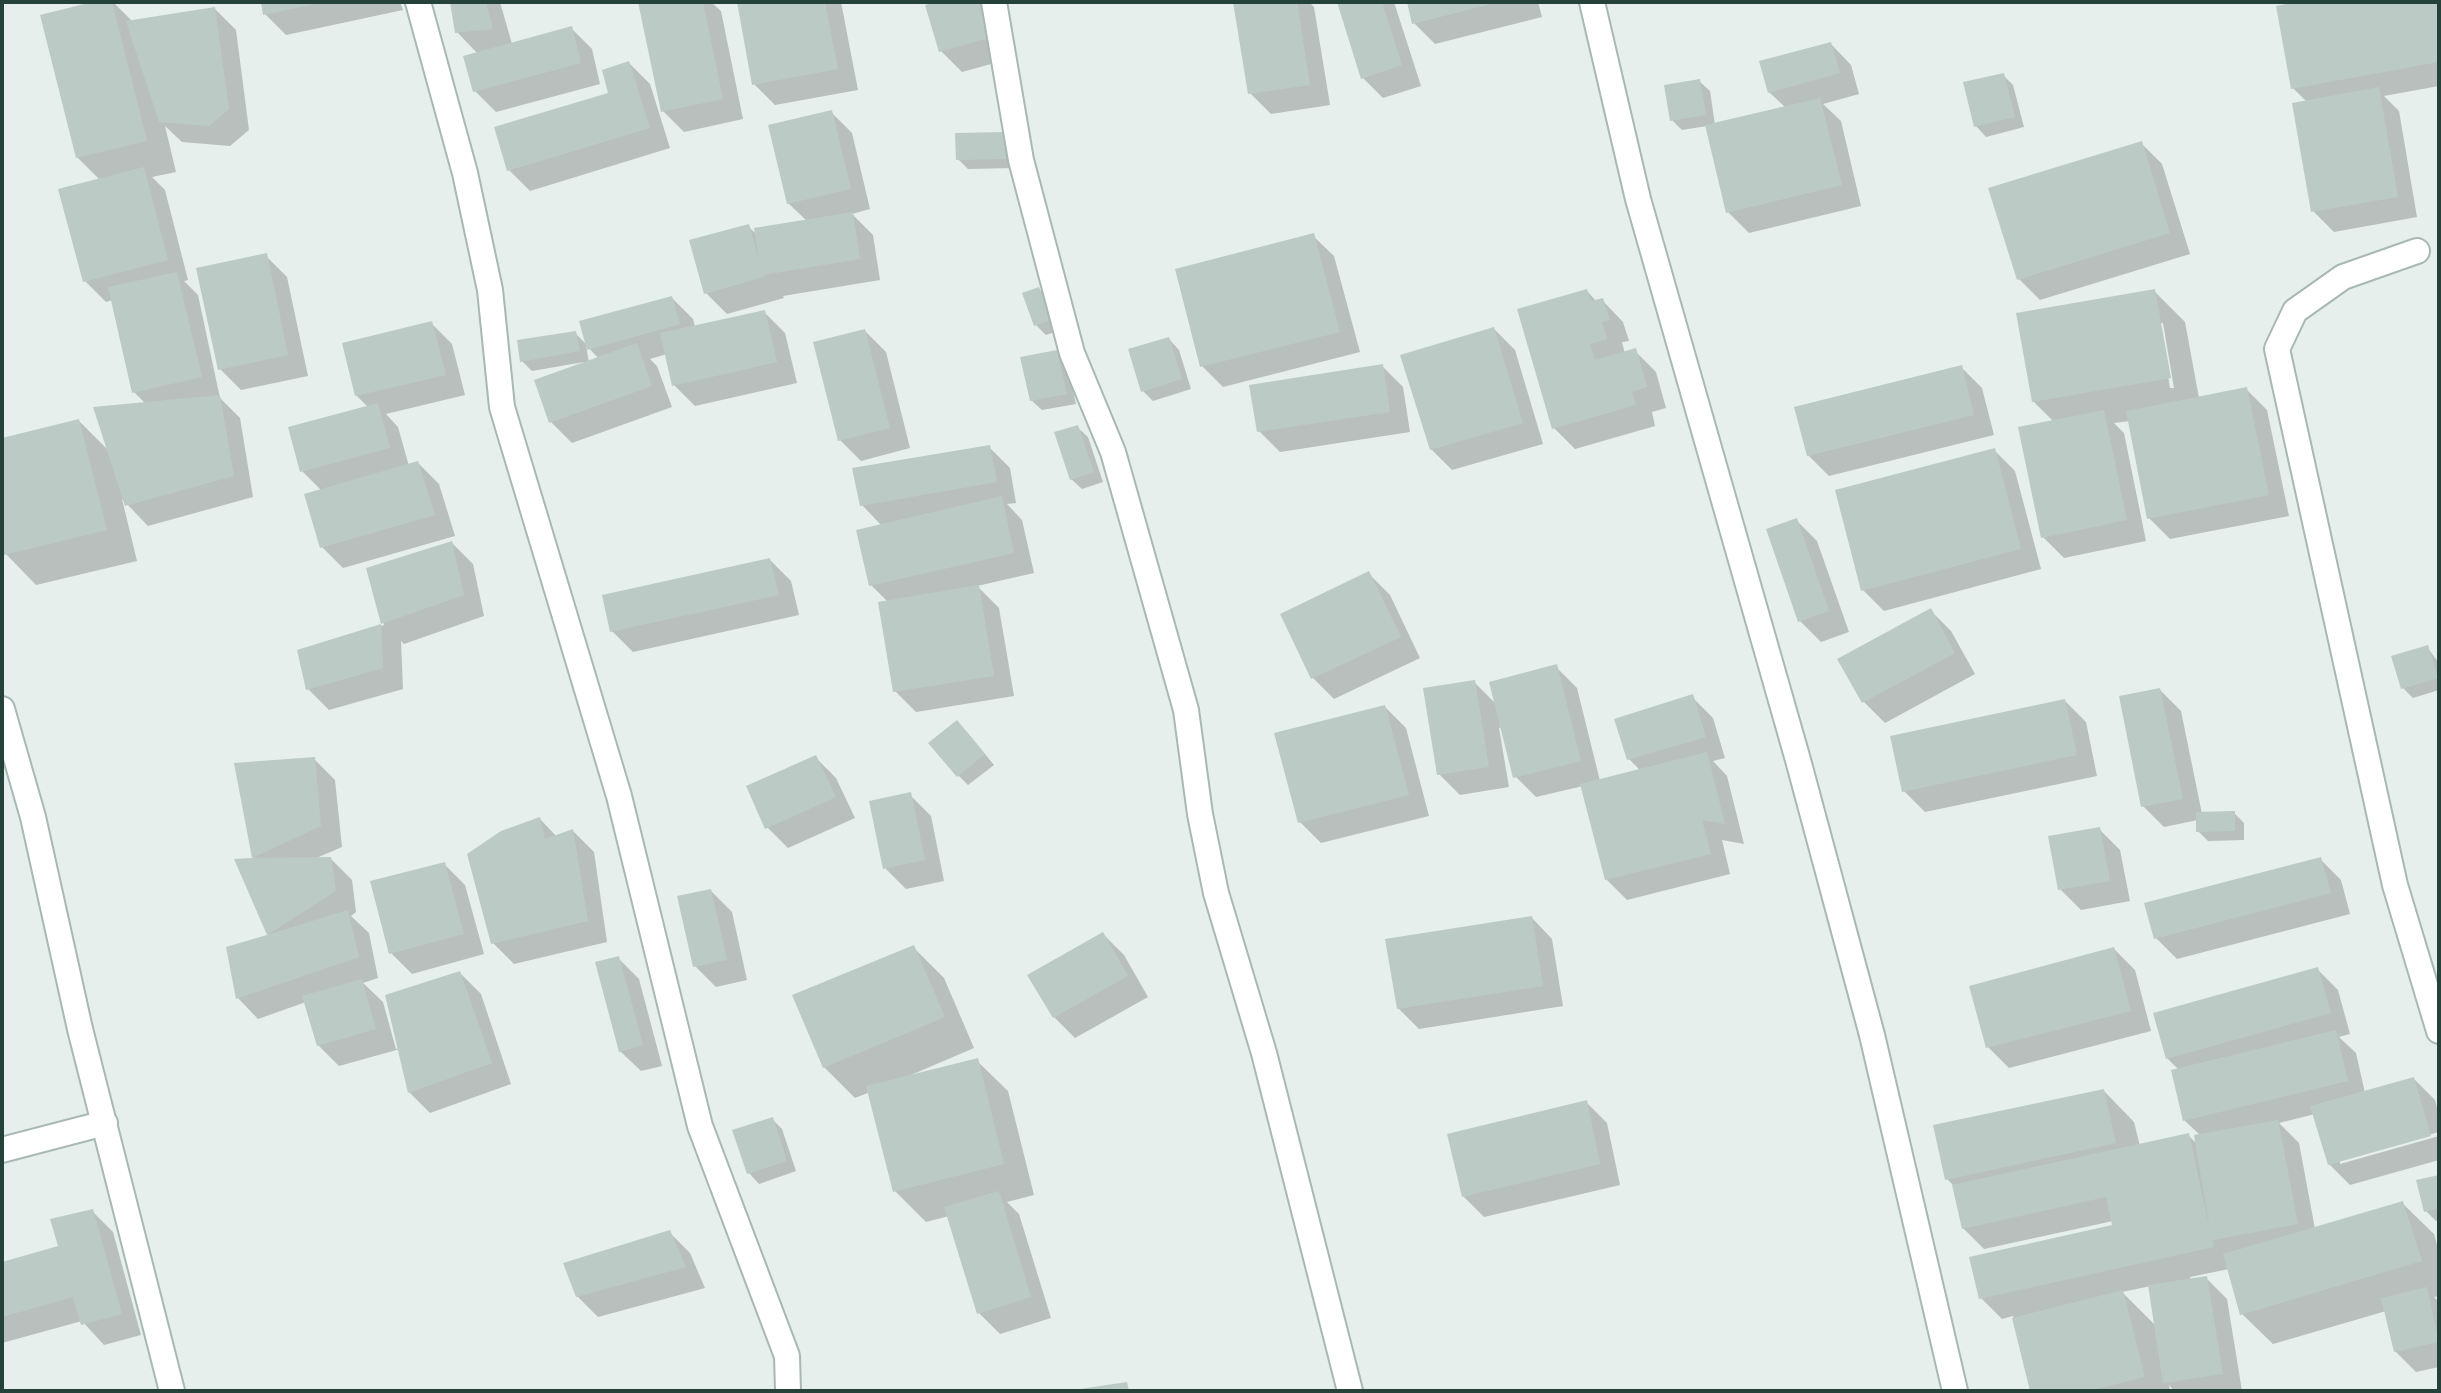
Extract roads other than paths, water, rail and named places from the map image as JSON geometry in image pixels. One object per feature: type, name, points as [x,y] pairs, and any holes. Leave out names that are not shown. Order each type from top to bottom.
[{"type":"street","points":[[418,2],[465,173],[490,290],[502,407],[619,796],[700,1126],[787,1356],[788,1391]]},
{"type":"street","points":[[994,2],[1021,160],[1072,353],[1113,452],[1186,710],[1200,814],[1216,893],[1264,1053],[1350,1391]]},
{"type":"street","points":[[1592,2],[1638,199],[1798,760],[1872,1035],[1955,1391]]},
{"type":"street","points":[[2417,251],[2343,277],[2295,311],[2277,349],[2395,885],[2439,1031]]},
{"type":"street","points":[[2,709],[33,817],[80,1029],[172,1391]]},
{"type":"street","points":[[2,1150],[105,1123]]}]
